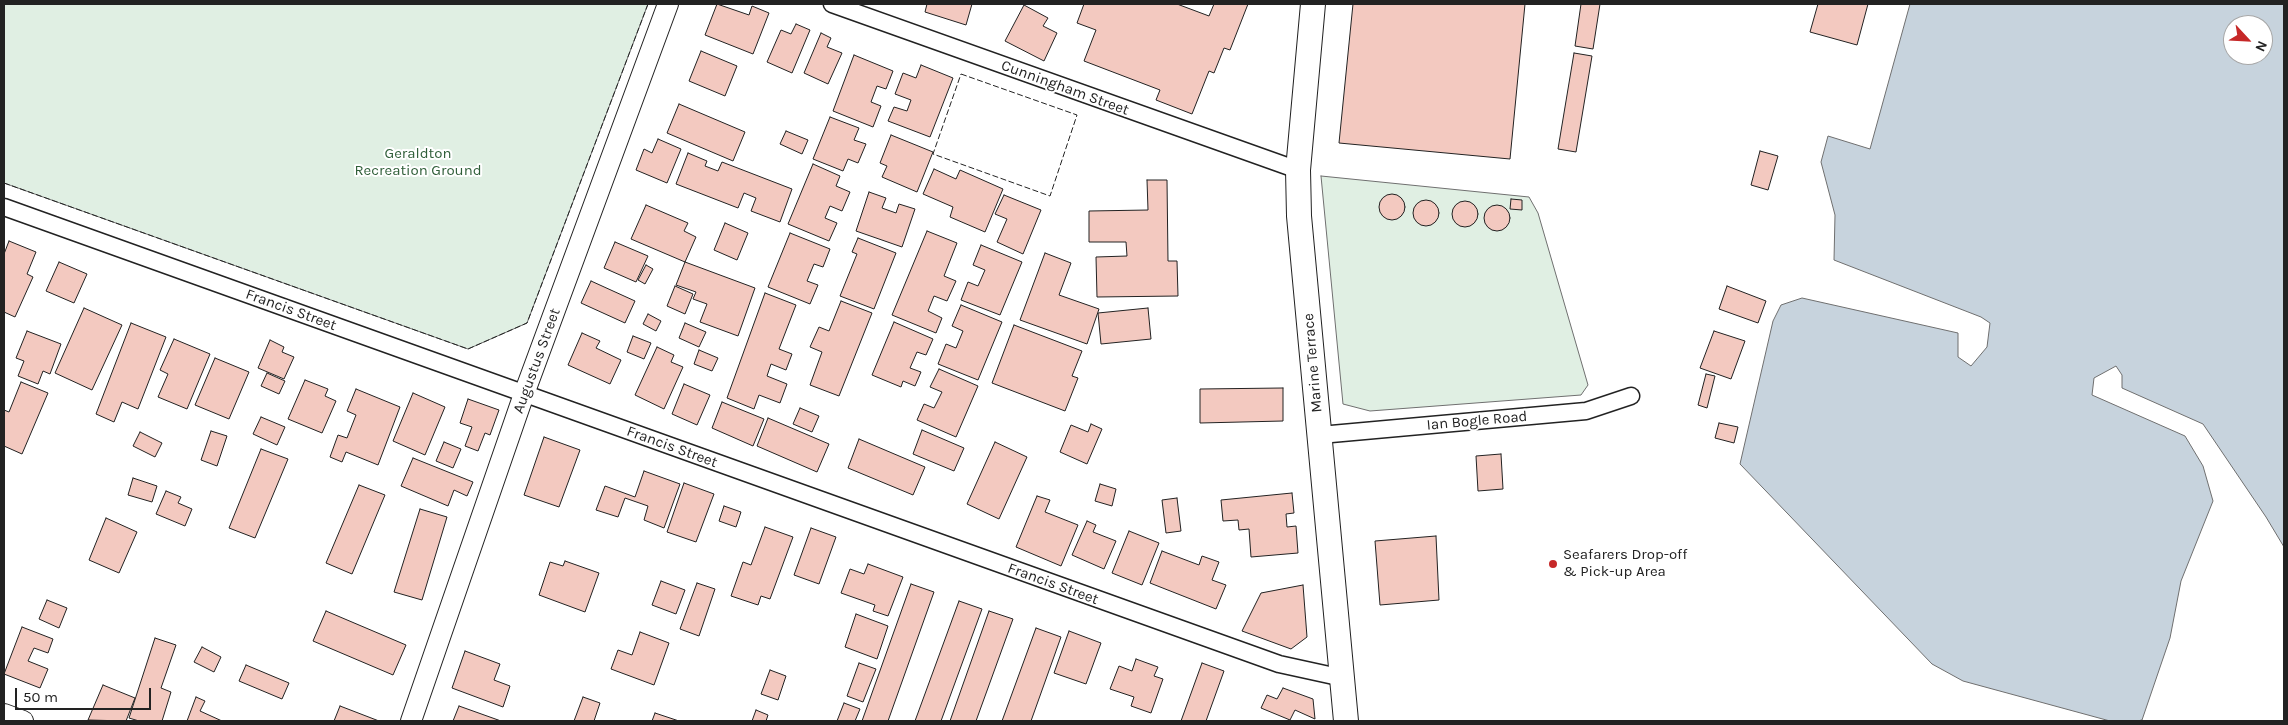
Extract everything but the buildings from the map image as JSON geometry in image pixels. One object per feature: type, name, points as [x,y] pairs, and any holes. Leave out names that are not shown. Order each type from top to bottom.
[{"type":"main road","name":"Marine Terrace","points":[[1312,4],[1298,170],[1299,216],[1346,721]]},
{"type":"street","name":"Augustus Street","points":[[411,721],[524,394],[668,4]]},
{"type":"street","name":"Cunningham Street","points":[[832,4],[1298,170]]},
{"type":"street","name":"Francis Street","points":[[4,207],[1279,664],[1343,678]]},
{"type":"street","name":"Ian Bogle Road","points":[[1320,435],[1586,411],[1631,396]]},
{"type":"street","points":[[4,714],[23,721]]},
{"type":"green space","name":"Geraldton Recreation Ground","points":[[4,4],[648,4],[527,323],[468,349],[4,183]]},
{"type":"green space","points":[[1321,176],[1529,197],[1538,213],[1588,385],[1581,395],[1370,411],[1343,404]]},
{"type":"shaded area","points":[[1910,4],[2284,4],[2284,547],[2203,424],[2122,388],[2122,375],[2116,366],[2094,378],[2092,395],[2185,436],[2203,466],[2213,501],[2181,581],[2170,638],[2142,720],[2110,721],[1963,681],[1932,664],[1740,464],[1773,321],[1781,305],[1802,298],[1958,333],[1958,357],[1971,366],[1987,347],[1990,323],[1981,317],[1834,260],[1835,215],[1821,162],[1828,136],[1870,149]]},
{"type":"fence","points":[[4,183],[468,349],[527,323],[648,4]]},
{"type":"fence","points":[[961,74],[1077,115],[1050,196],[933,154],[961,74]]},
{"type":"place","name":"Seafarers Drop-off & Pick-up Area","points":[[1553,564]]}]
